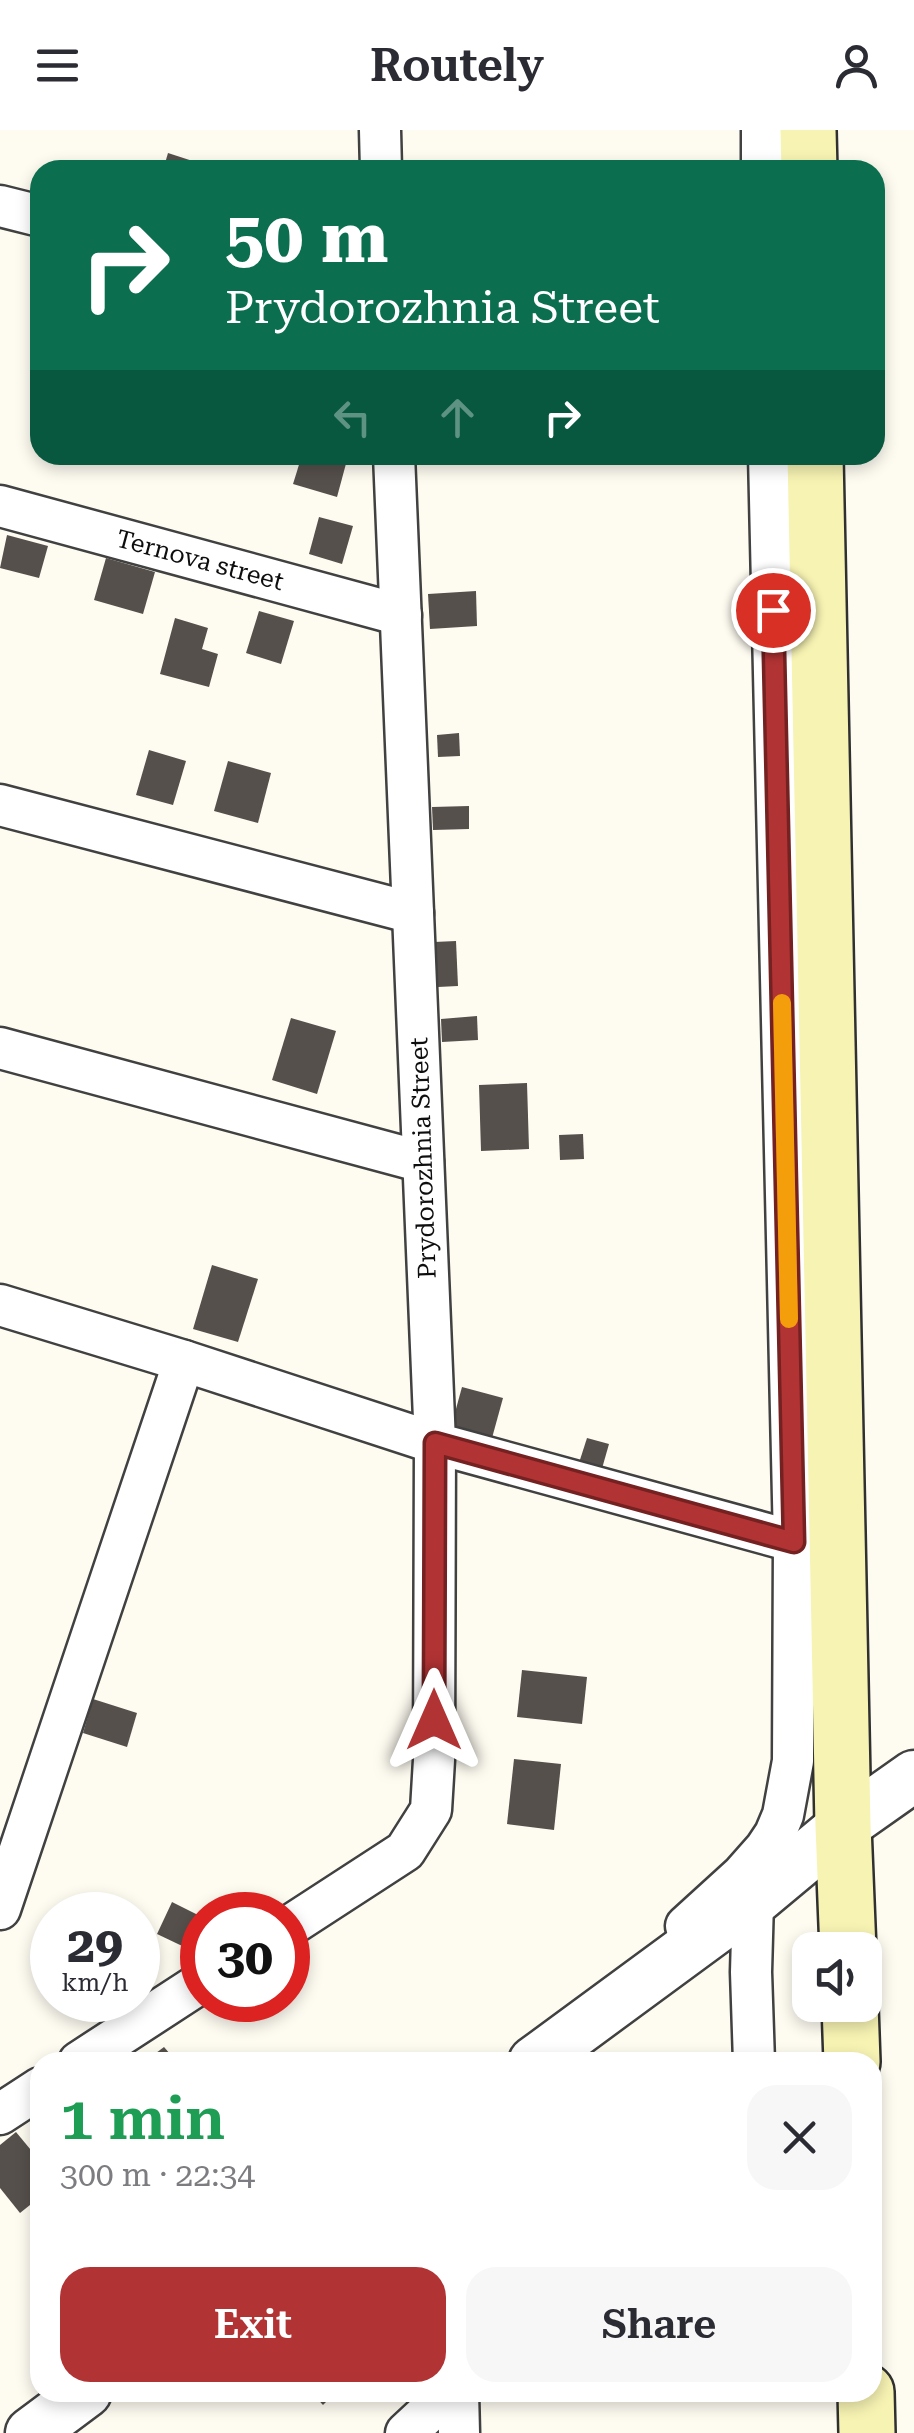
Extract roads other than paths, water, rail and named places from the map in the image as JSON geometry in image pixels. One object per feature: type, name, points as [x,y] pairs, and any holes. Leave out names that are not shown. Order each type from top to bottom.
[{"type":"main road","points":[[808,130],[809,160]]},
{"type":"main road","points":[[815,465],[816,1548],[843,1826],[847,1932]]},
{"type":"main road","points":[[851,2022],[852,2052]]},
{"type":"main road","points":[[866,2402],[867,2433]]},
{"type":"street","points":[[380,130],[382,160]]},
{"type":"street","points":[[762,130],[762,160]]},
{"type":"street","points":[[0,206],[30,214]]},
{"type":"street","name":"Prydorozhnia Street","points":[[310,1913],[404,1851],[431,1810],[435,1443],[394,465]]},
{"type":"street","points":[[672,1961],[663,1947],[754,1863],[775,1834],[782,1815],[793,1762],[816,1548],[769,465]]},
{"type":"street","name":"Ternova street","points":[[0,506],[400,615]]},
{"type":"street","points":[[0,804],[413,912]]},
{"type":"street","points":[[0,1048],[423,1162]]},
{"type":"street","points":[[0,1305],[184,1360],[435,1443],[816,1548]]},
{"type":"street","points":[[0,1909],[184,1360]]},
{"type":"street","points":[[548,2052],[914,1776]]},
{"type":"street","points":[[752,1901],[754,2052]]},
{"type":"street","points":[[94,2052],[180,1996]]},
{"type":"street","points":[[0,2114],[30,2094]]},
{"type":"street","points":[[31,2433],[73,2402]]},
{"type":"street","points":[[406,2433],[439,2402]]},
{"type":"street","points":[[458,2402],[459,2433]]}]
